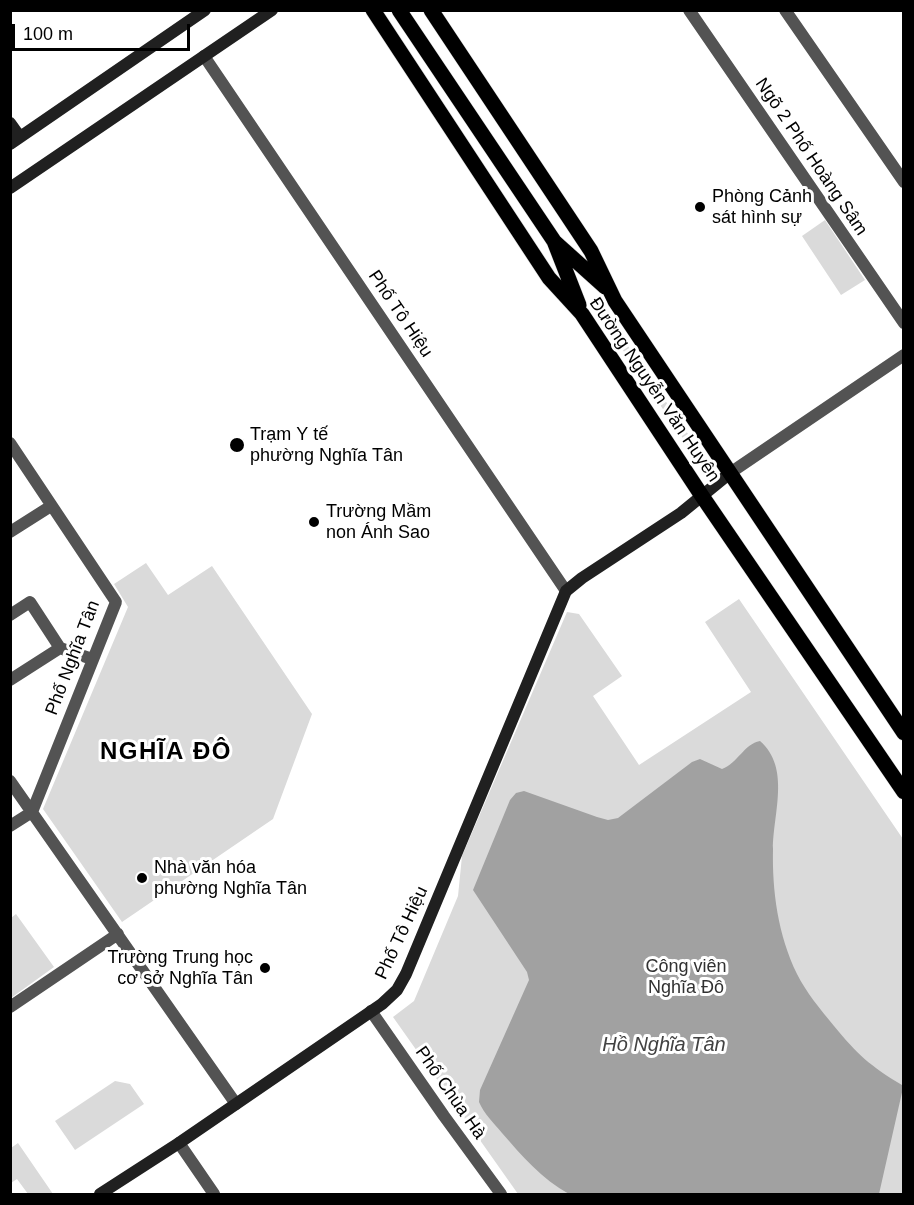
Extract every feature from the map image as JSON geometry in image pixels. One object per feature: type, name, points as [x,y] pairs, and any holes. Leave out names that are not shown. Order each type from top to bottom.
[{"type":"main road","name":"Đường Nguyễn Văn Huyên","points":[[373,10],[549,278],[582,314],[702,496],[898,771],[903,792]]},
{"type":"main road","points":[[399,10],[554,241],[582,314]]},
{"type":"main road","points":[[394,44],[396,22],[399,14],[404,10]]},
{"type":"main road","name":"Đường Nguyễn Văn Huyên","points":[[431,13],[591,251],[609,291],[903,733]]},
{"type":"main road","points":[[554,241],[609,291]]},
{"type":"street","points":[[10,123],[15,140],[205,10]]},
{"type":"street","points":[[10,188],[272,10]]},
{"type":"street","name":"Ngõ 2 Phố Hoàng Sâm","points":[[689,10],[903,323]]},
{"type":"street","points":[[785,10],[903,182]]},
{"type":"street","name":"Phố Tô Hiệu","points":[[100,1194],[390,998],[402,983],[566,591],[204,56]]},
{"type":"street","points":[[566,591],[681,513],[730,473],[903,355]]},
{"type":"street","name":"Phố Nghĩa Tân","points":[[10,443],[116,602],[32,812]]},
{"type":"street","points":[[10,532],[51,506]]},
{"type":"street","points":[[10,615],[30,602],[60,648],[92,659]]},
{"type":"street","points":[[10,680],[60,648]]},
{"type":"street","points":[[10,780],[236,1104]]},
{"type":"street","points":[[10,826],[32,812]]},
{"type":"street","points":[[10,1007],[118,934]]},
{"type":"street","name":"Phố Chùa Hà","points":[[371,1011],[501,1194]]},
{"type":"street","points":[[178,1143],[214,1194]]},
{"type":"green space","points":[[825,220],[865,280],[841,295],[802,236]]},
{"type":"green space","points":[[610,325],[626,343],[703,459],[700,461],[697,459],[620,346]]},
{"type":"green space","points":[[146,563],[168,595],[212,566],[312,714],[273,819],[122,922],[43,809],[128,607],[114,584]]},
{"type":"green space","name":"Hồ Nghĩa Tân","points":[[739,599],[903,839],[903,1194],[518,1194],[393,1017],[414,1001],[458,896],[462,856],[567,612],[579,614],[622,676],[593,696],[639,765],[751,692],[705,622]]},
{"type":"green space","points":[[16,914],[54,967],[11,998],[11,918]]},
{"type":"green space","points":[[115,1081],[130,1084],[144,1104],[75,1150],[55,1121]]},
{"type":"green space","points":[[18,1143],[53,1194],[28,1194],[17,1179],[11,1183],[11,1148]]},
{"type":"water","name":"Hồ Nghĩa Tân","points":[[760,741],[775,764],[778,778],[773,849],[774,881],[781,928],[790,959],[809,994],[842,1036],[865,1059],[903,1088],[879,1194],[569,1194],[541,1174],[525,1158],[489,1118],[479,1102],[480,1090],[529,980],[527,972],[473,890],[510,800],[516,793],[524,791],[597,817],[608,820],[618,818],[692,762],[700,759],[722,769],[754,743]]},
{"type":"place","name":"Phòng Cảnh sát hình sự","points":[[700,207]]},
{"type":"place","name":"Trạm Y tế phường Nghĩa Tân","points":[[237,445]]},
{"type":"place","name":"Trường Mầm non Ánh Sao","points":[[314,522]]},
{"type":"place","name":"Nhà văn hóa phường Nghĩa Tân","points":[[142,878]]},
{"type":"place","name":"Trường Trung học cơ sở Nghĩa Tân","points":[[265,968]]},
{"type":"district","name":"NGHĨA ĐÔ","points":[[166,752]]},
{"type":"park label","name":"Công viên Nghĩa Đô","points":[[686,977]]}]
